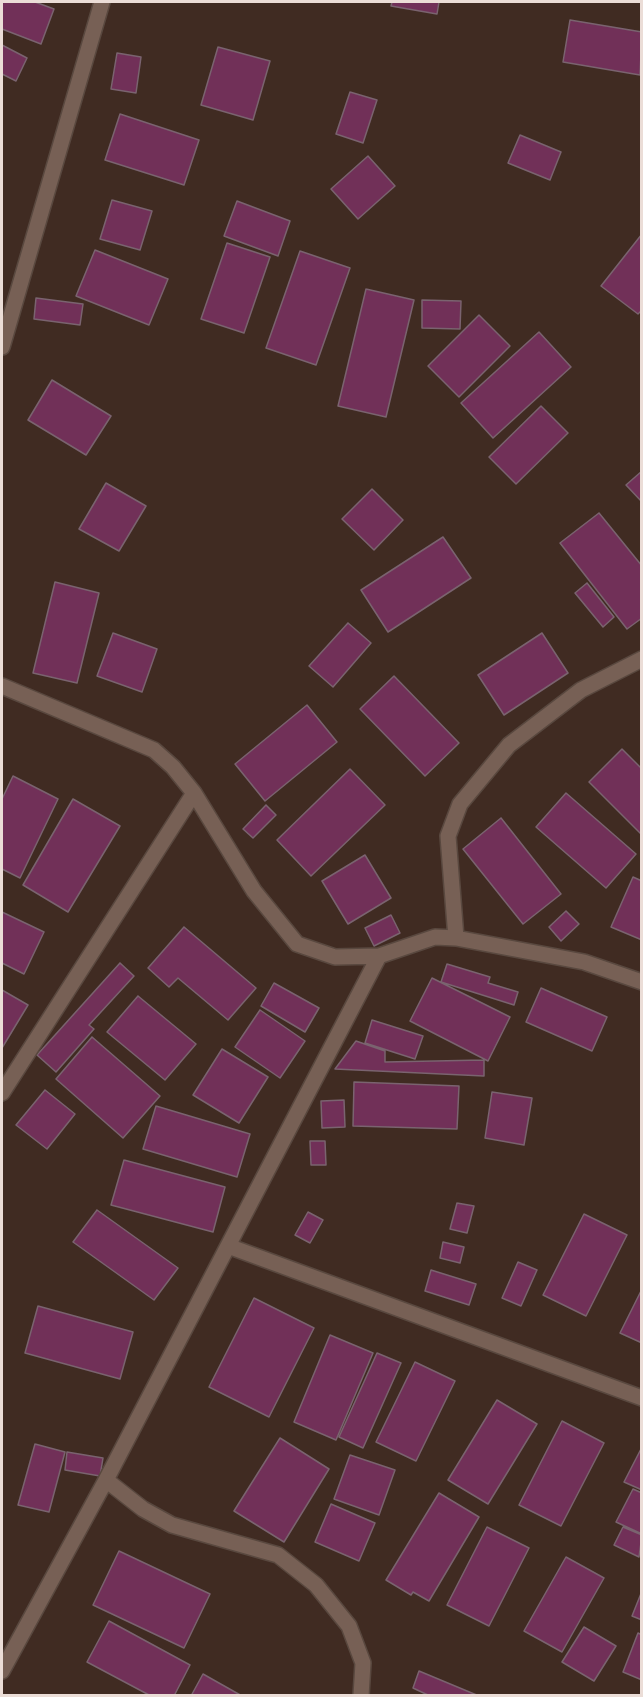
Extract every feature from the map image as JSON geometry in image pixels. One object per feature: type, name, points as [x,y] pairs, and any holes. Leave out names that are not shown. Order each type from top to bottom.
[{"type":"street","points":[[2,347],[102,2]]},
{"type":"street","points":[[456,938],[448,836],[460,804],[509,745],[581,690],[642,658]]},
{"type":"street","points":[[2,686],[154,750],[173,767],[194,793],[254,891],[297,944],[336,957],[379,956],[435,938],[456,938],[584,962],[642,982]]},
{"type":"street","points":[[3,1087],[194,793]]},
{"type":"street","points":[[2,1671],[106,1480],[379,956]]},
{"type":"street","points":[[228,1246],[642,1398]]},
{"type":"street","points":[[106,1480],[143,1509],[172,1525],[278,1555],[316,1585],[349,1626],[363,1664],[361,1695]]},
{"type":"building","points":[[2,2],[35,2],[54,9],[41,44],[2,29]]},
{"type":"building","points":[[392,2],[439,2],[437,14],[391,6]]},
{"type":"building","points":[[570,20],[642,32],[640,75],[563,62]]},
{"type":"building","points":[[2,45],[27,58],[16,81],[2,74]]},
{"type":"building","points":[[218,47],[270,61],[253,120],[201,105]]},
{"type":"building","points":[[117,53],[141,57],[136,93],[111,89]]},
{"type":"building","points":[[350,92],[377,100],[363,143],[336,134]]},
{"type":"building","points":[[120,114],[199,140],[184,185],[105,160]]},
{"type":"building","points":[[520,135],[561,152],[550,180],[508,163]]},
{"type":"building","points":[[368,156],[395,186],[358,219],[331,189]]},
{"type":"building","points":[[112,200],[152,211],[140,250],[100,239]]},
{"type":"building","points":[[237,201],[290,221],[278,256],[224,236]]},
{"type":"building","points":[[642,234],[642,310],[638,314],[601,286]]},
{"type":"building","points":[[227,243],[270,257],[244,333],[201,319]]},
{"type":"building","points":[[95,250],[168,279],[149,325],[76,296]]},
{"type":"building","points":[[300,251],[350,268],[316,365],[266,348]]},
{"type":"building","points":[[366,289],[414,300],[386,417],[338,406]]},
{"type":"building","points":[[36,298],[83,304],[80,325],[34,319]]},
{"type":"building","points":[[422,300],[461,301],[460,329],[422,328]]},
{"type":"building","points":[[479,315],[510,346],[459,397],[428,366]]},
{"type":"building","points":[[539,332],[571,367],[493,438],[461,403]]},
{"type":"building","points":[[52,380],[111,416],[86,455],[28,420]]},
{"type":"building","points":[[541,406],[568,433],[516,484],[489,457]]},
{"type":"building","points":[[642,471],[642,502],[626,485]]},
{"type":"building","points":[[106,483],[146,506],[119,551],[79,529]]},
{"type":"building","points":[[372,489],[403,520],[374,550],[342,519]]},
{"type":"building","points":[[599,513],[642,566],[642,618],[627,629],[560,543]]},
{"type":"building","points":[[443,537],[471,578],[388,632],[361,590]]},
{"type":"building","points":[[55,582],[99,593],[77,683],[33,673]]},
{"type":"building","points":[[587,583],[614,617],[603,627],[575,593]]},
{"type":"building","points":[[348,623],[371,643],[333,687],[309,666]]},
{"type":"building","points":[[113,633],[157,649],[142,692],[97,676]]},
{"type":"building","points":[[542,633],[568,673],[504,715],[478,675]]},
{"type":"building","points":[[394,676],[459,743],[425,776],[360,709]]},
{"type":"building","points":[[307,705],[337,742],[265,801],[235,764]]},
{"type":"building","points":[[622,749],[642,769],[642,835],[589,782]]},
{"type":"building","points":[[350,769],[385,805],[311,876],[277,840]]},
{"type":"building","points":[[13,776],[58,799],[20,878],[2,869],[2,799]]},
{"type":"building","points":[[566,793],[636,854],[606,888],[536,827]]},
{"type":"building","points":[[73,799],[120,826],[68,912],[23,885]]},
{"type":"building","points":[[266,805],[276,815],[253,838],[243,829]]},
{"type":"building","points":[[501,818],[561,894],[523,924],[463,849]]},
{"type":"building","points":[[365,855],[391,898],[348,924],[322,881]]},
{"type":"building","points":[[633,877],[642,881],[642,940],[611,927]]},
{"type":"building","points":[[566,911],[579,924],[561,941],[549,927]]},
{"type":"building","points":[[2,912],[44,932],[24,974],[2,963]]},
{"type":"building","points":[[391,915],[400,933],[374,946],[365,928]]},
{"type":"building","points":[[184,927],[256,988],[228,1020],[178,978],[169,987],[148,968]]},
{"type":"building","points":[[120,963],[134,976],[89,1025],[94,1029],[56,1072],[37,1055]]},
{"type":"building","points":[[447,964],[490,977],[488,983],[518,992],[514,1005],[441,982]]},
{"type":"building","points":[[432,978],[510,1017],[488,1061],[410,1021]]},
{"type":"building","points":[[274,983],[319,1008],[305,1032],[261,1006]]},
{"type":"building","points":[[541,988],[607,1017],[592,1051],[526,1022]]},
{"type":"building","points":[[2,990],[28,1005],[2,1048]]},
{"type":"building","points":[[138,996],[196,1044],[165,1080],[107,1032]]},
{"type":"building","points":[[260,1010],[305,1041],[280,1078],[235,1047]]},
{"type":"building","points":[[372,1020],[423,1036],[415,1059],[365,1043]]},
{"type":"building","points":[[92,1037],[160,1096],[123,1138],[56,1079]]},
{"type":"building","points":[[356,1041],[385,1051],[385,1062],[484,1060],[484,1076],[335,1069]]},
{"type":"building","points":[[222,1049],[268,1077],[239,1123],[193,1095]]},
{"type":"building","points":[[354,1082],[459,1086],[457,1129],[353,1126]]},
{"type":"building","points":[[45,1090],[75,1114],[47,1149],[16,1125]]},
{"type":"building","points":[[492,1092],[532,1098],[524,1145],[485,1138]]},
{"type":"building","points":[[344,1100],[345,1127],[322,1128],[321,1101]]},
{"type":"building","points":[[156,1106],[250,1134],[237,1177],[143,1149]]},
{"type":"building","points":[[310,1141],[325,1141],[326,1165],[311,1165]]},
{"type":"building","points":[[124,1160],[225,1187],[213,1232],[111,1205]]},
{"type":"building","points":[[457,1203],[474,1206],[467,1233],[450,1229]]},
{"type":"building","points":[[97,1210],[178,1268],[154,1300],[73,1242]]},
{"type":"building","points":[[308,1212],[323,1220],[310,1243],[295,1235]]},
{"type":"building","points":[[584,1214],[627,1235],[586,1316],[543,1295]]},
{"type":"building","points":[[443,1242],[464,1247],[460,1263],[440,1258]]},
{"type":"building","points":[[518,1262],[537,1270],[521,1306],[502,1298]]},
{"type":"building","points":[[431,1270],[476,1284],[469,1305],[425,1291]]},
{"type":"building","points":[[642,1289],[642,1343],[620,1333]]},
{"type":"building","points":[[254,1298],[314,1328],[269,1417],[209,1387]]},
{"type":"building","points":[[38,1306],[133,1332],[120,1379],[25,1353]]},
{"type":"building","points":[[330,1335],[373,1353],[336,1440],[294,1422]]},
{"type":"building","points":[[377,1353],[401,1363],[363,1448],[339,1437]]},
{"type":"building","points":[[415,1362],[455,1381],[416,1461],[376,1442]]},
{"type":"building","points":[[497,1400],[537,1424],[488,1504],[448,1480]]},
{"type":"building","points":[[562,1421],[604,1443],[561,1526],[519,1505]]},
{"type":"building","points":[[280,1438],[329,1469],[284,1542],[234,1511]]},
{"type":"building","points":[[35,1444],[65,1452],[49,1512],[18,1505]]},
{"type":"building","points":[[642,1447],[642,1490],[624,1482]]},
{"type":"building","points":[[67,1452],[103,1458],[100,1476],[65,1470]]},
{"type":"building","points":[[350,1455],[395,1470],[379,1515],[334,1499]]},
{"type":"building","points":[[633,1489],[642,1493],[642,1534],[616,1522]]},
{"type":"building","points":[[439,1493],[479,1517],[429,1601],[413,1592],[411,1595],[386,1580]]},
{"type":"building","points":[[331,1504],[375,1523],[359,1561],[315,1542]]},
{"type":"building","points":[[487,1527],[529,1548],[489,1626],[447,1605]]},
{"type":"building","points":[[623,1527],[642,1535],[639,1557],[614,1545]]},
{"type":"building","points":[[119,1551],[210,1594],[184,1648],[93,1605]]},
{"type":"building","points":[[566,1557],[604,1578],[562,1652],[524,1631]]},
{"type":"building","points":[[642,1591],[642,1620],[632,1616]]},
{"type":"building","points":[[109,1621],[190,1665],[174,1696],[151,1696],[87,1662]]},
{"type":"building","points":[[584,1627],[616,1646],[594,1681],[562,1662]]},
{"type":"building","points":[[638,1633],[642,1635],[642,1680],[623,1672]]},
{"type":"building","points":[[419,1671],[479,1696],[430,1696],[413,1688]]},
{"type":"building","points":[[203,1674],[242,1696],[191,1696]]}]
